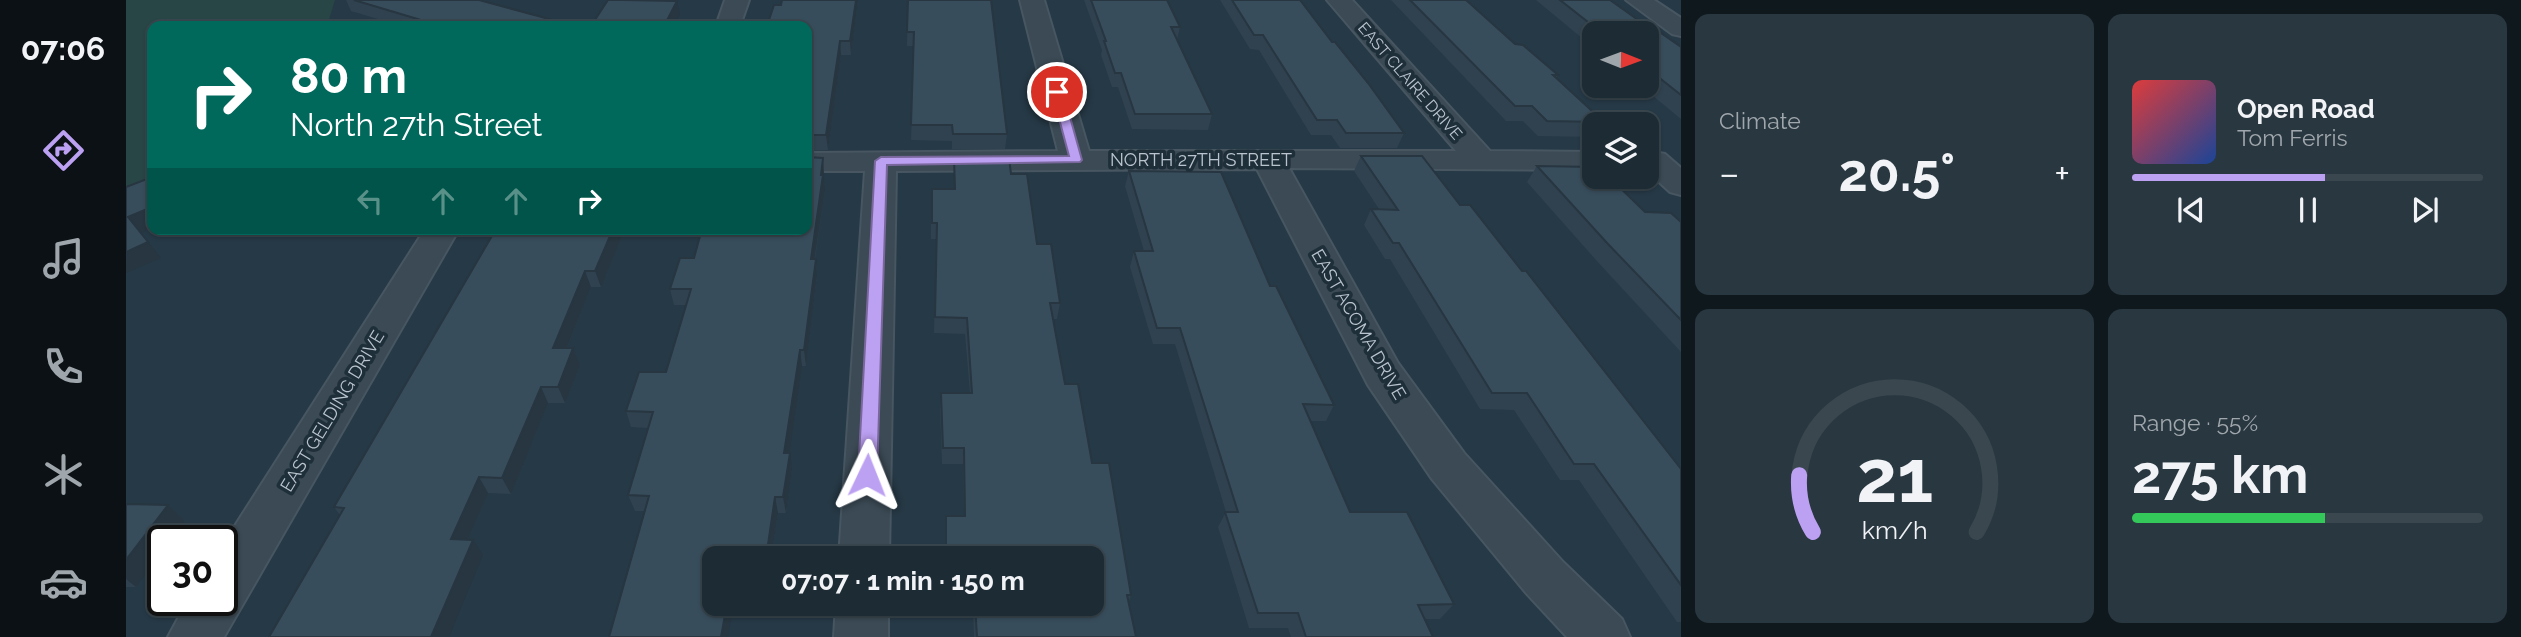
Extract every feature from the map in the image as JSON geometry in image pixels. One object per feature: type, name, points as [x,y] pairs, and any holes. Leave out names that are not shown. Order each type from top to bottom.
[{"type":"street","points":[[730,21],[737,0]]},
{"type":"street","points":[[1031,0],[1076,160]]},
{"type":"street","name":"EAST CLAIRE DRIVE","points":[[1339,0],[1482,161]]},
{"type":"street","points":[[1638,0],[1681,29]]},
{"type":"street","name":"NORTH 27TH STREET","points":[[812,162],[1268,159],[1582,161]]},
{"type":"street","name":"EAST ACOMA DRIVE","points":[[1268,159],[1383,374],[1448,466],[1545,578],[1603,637]]},
{"type":"street","points":[[865,546],[881,161]]},
{"type":"street","points":[[1661,162],[1681,185]]},
{"type":"street","name":"EAST GELDING DRIVE","points":[[238,566],[438,235]]},
{"type":"street","points":[[195,637],[208,616]]},
{"type":"street","points":[[861,637],[862,616]]},
{"type":"green space","points":[[126,0],[335,0],[329,21],[147,21],[147,193],[126,199]]},
{"type":"building","points":[[354,0],[479,0],[549,19],[545,21],[424,21]]},
{"type":"building","points":[[608,0],[677,1],[667,21],[594,21]]},
{"type":"building","points":[[782,0],[856,0],[850,41],[840,41],[826,135],[812,135],[812,21],[769,21],[774,5],[781,5]]},
{"type":"building","points":[[908,0],[991,0],[1007,134],[953,134],[952,125],[911,125],[914,32],[907,32]]},
{"type":"building","points":[[1091,0],[1167,0],[1180,27],[1171,27],[1212,114],[1135,114],[1121,73],[1115,73]]},
{"type":"building","points":[[1232,0],[1300,0],[1368,83],[1404,133],[1346,133],[1337,120],[1317,120],[1263,35],[1254,35]]},
{"type":"building","points":[[1410,0],[1466,0],[1515,44],[1523,45],[1558,75],[1553,75],[1593,112],[1582,112],[1582,122],[1547,121],[1532,106],[1515,106]]},
{"type":"building","points":[[1560,0],[1610,0],[1640,21],[1587,21]]},
{"type":"building","points":[[1659,32],[1681,47],[1681,95],[1659,78]]},
{"type":"building","points":[[1361,156],[1422,156],[1460,205],[1470,205],[1522,271],[1526,271],[1681,469],[1681,585],[1594,464],[1574,464],[1527,393],[1492,393],[1399,243],[1393,243],[1371,209],[1398,210]]},
{"type":"building","points":[[812,157],[823,158],[811,259],[816,259],[804,350],[800,350],[784,453],[790,453],[783,497],[775,497],[768,546],[702,546],[702,616],[725,616],[721,637],[609,637],[649,496],[628,495],[653,412],[626,411],[639,372],[666,372],[691,289],[670,289],[680,258],[694,258],[700,235],[812,235]]},
{"type":"building","points":[[954,158],[1009,158],[1011,174],[1027,174],[1037,244],[1051,244],[1060,303],[1050,303],[1065,384],[1078,384],[1092,463],[1109,463],[1131,595],[1127,595],[1136,637],[977,637],[976,616],[1104,616],[1104,546],[946,546],[946,516],[965,516],[964,448],[943,448],[941,393],[972,393],[967,318],[935,317],[937,223],[932,223],[932,189],[955,189]]},
{"type":"building","points":[[1537,166],[1582,167],[1582,189],[1621,189],[1645,212],[1671,213],[1681,222],[1681,320]]},
{"type":"building","points":[[1129,171],[1221,172],[1270,286],[1276,286],[1334,405],[1303,404],[1350,512],[1407,512],[1454,604],[1418,605],[1433,637],[1306,637],[1298,613],[1258,613],[1225,512],[1238,512],[1180,328],[1157,328],[1134,251],[1153,251]]},
{"type":"building","points":[[147,179],[147,209],[128,217],[148,242],[126,252],[126,187]]},
{"type":"building","points":[[493,235],[610,235],[595,271],[585,271],[553,348],[573,348],[558,387],[541,387],[502,478],[479,477],[451,539],[473,540],[431,637],[269,637],[344,508],[334,507]]},
{"type":"building","points":[[126,504],[168,505],[153,525],[147,525],[147,532],[126,560]]},
{"type":"route","points":[[867,475],[881,161],[1076,160],[1057,92]]}]
